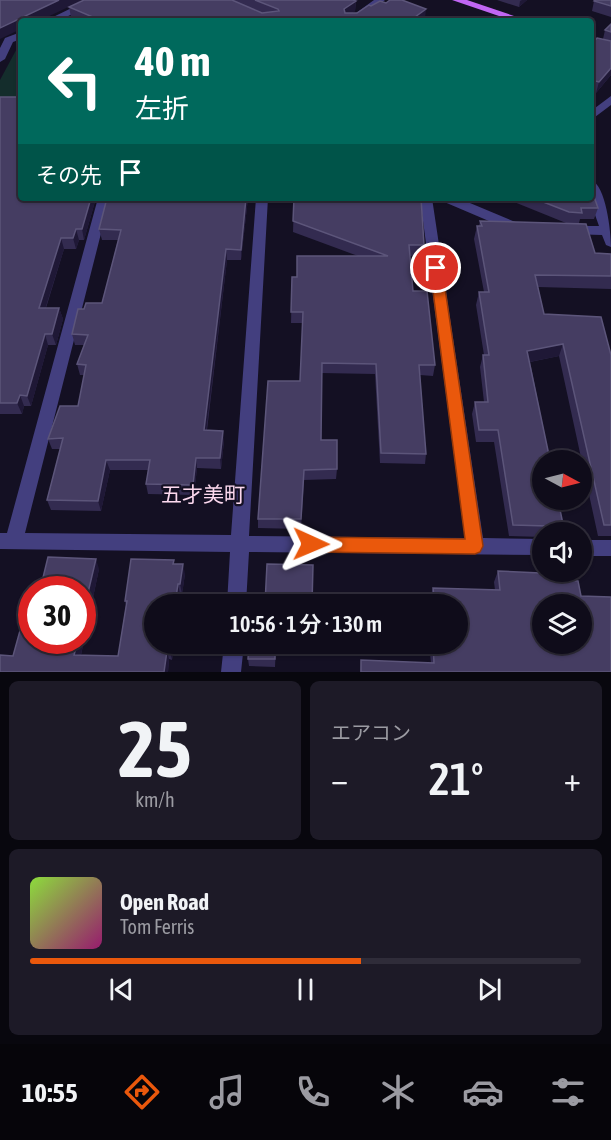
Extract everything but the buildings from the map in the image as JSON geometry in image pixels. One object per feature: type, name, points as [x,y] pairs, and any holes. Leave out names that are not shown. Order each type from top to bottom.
[{"type":"main road","points":[[458,0],[515,18]]},
{"type":"street","points":[[57,18],[96,0]]},
{"type":"street","points":[[354,18],[380,0]]},
{"type":"street","points":[[0,59],[9,40],[18,36]]},
{"type":"street","points":[[594,114],[611,99]]},
{"type":"street","points":[[552,230],[609,237],[594,193]]},
{"type":"street","points":[[104,201],[7,541],[532,547]]},
{"type":"street","points":[[237,594],[262,201]]},
{"type":"street","points":[[426,201],[475,546]]},
{"type":"street","points":[[454,201],[519,229],[530,230]]},
{"type":"street","points":[[592,548],[611,548]]},
{"type":"street","points":[[231,672],[233,654]]},
{"type":"green space","points":[[18,47],[18,99],[0,99],[0,80]]},
{"type":"district","name":"五才美町","points":[[203,494]]},
{"type":"route","points":[[311,544],[475,546],[436,268]]}]
